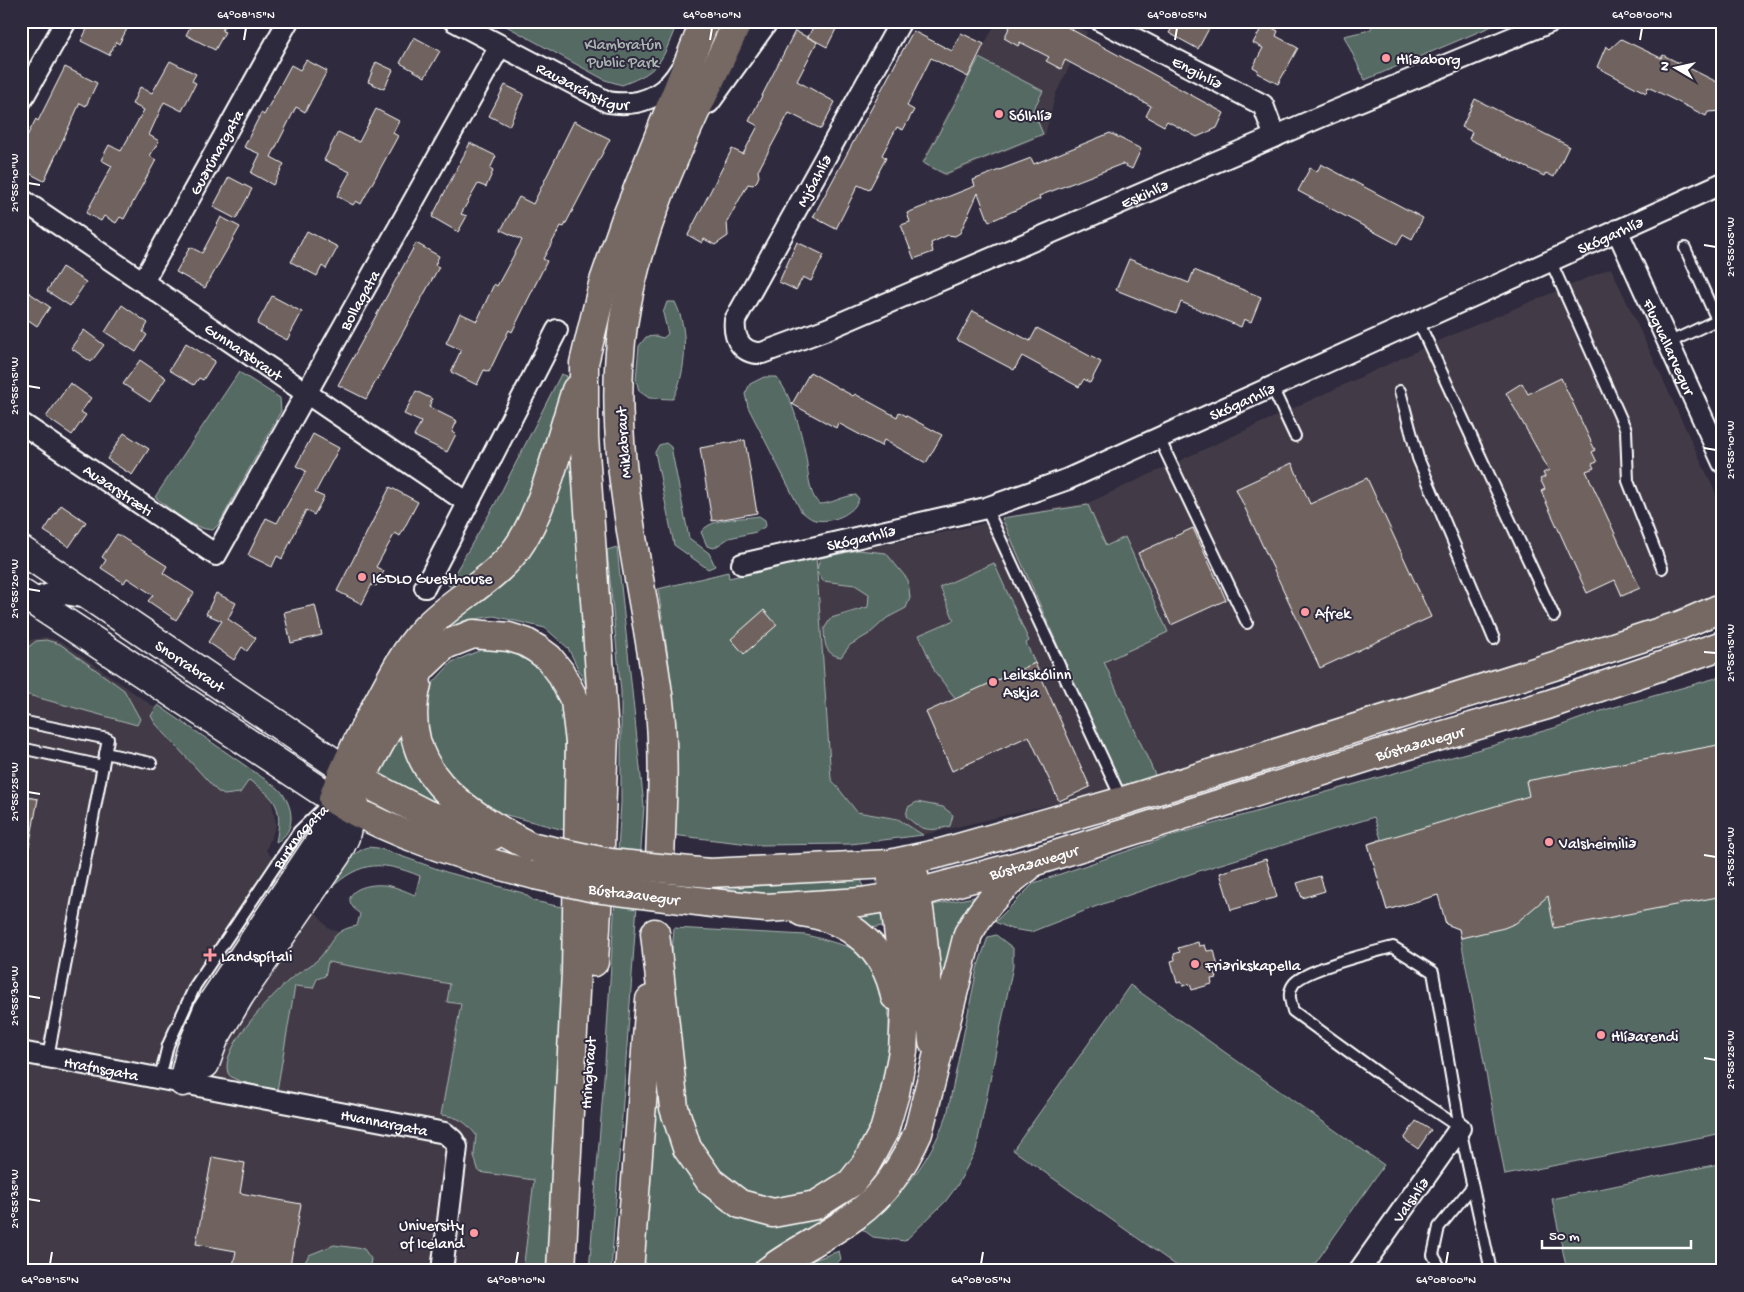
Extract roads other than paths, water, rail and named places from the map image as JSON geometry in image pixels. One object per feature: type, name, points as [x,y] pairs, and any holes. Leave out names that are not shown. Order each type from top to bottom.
[{"type":"main road","name":"Miklabraut","points":[[655,932],[659,884],[662,765],[659,703],[620,446],[619,368],[623,325],[632,274],[655,208],[683,138],[738,21]]},
{"type":"main road","points":[[25,604],[342,804],[352,774],[396,668],[424,630],[456,601],[503,566],[523,540],[540,502],[584,363],[606,275],[700,33]]},
{"type":"main road","name":"Hringbraut","points":[[575,1271],[599,876],[604,732],[584,436],[584,363]]},
{"type":"main road","name":"Snorrabraut","points":[[21,550],[352,774]]},
{"type":"main road","name":"Bústaðavegur","points":[[352,774],[426,814],[486,835],[610,862],[710,873],[901,862],[1123,801],[1582,657],[1681,624],[1723,607]]},
{"type":"main road","points":[[352,774],[421,668],[445,645],[464,636],[482,633],[509,636],[525,642],[549,658],[565,681],[578,714],[580,742],[576,953],[561,1271]]},
{"type":"main road","name":"Bústaðavegur","points":[[342,804],[413,839],[468,858],[595,888],[766,908],[906,896],[1036,861],[1375,755],[1547,705],[1723,646]]},
{"type":"main road","points":[[421,668],[414,704],[414,729],[428,770],[442,787],[475,816],[532,846]]},
{"type":"main road","name":"Burknagata","points":[[181,1081],[191,1050],[208,1009],[320,841],[329,822],[342,804]]},
{"type":"main road","points":[[768,1271],[856,1216],[890,1182],[906,1160],[918,1133],[968,934],[985,907],[998,892],[1011,879],[1036,861]]},
{"type":"main road","points":[[901,862],[906,896],[931,1007],[932,1075]]},
{"type":"main road","points":[[655,932],[674,1108],[687,1148],[710,1182],[740,1204],[773,1213],[816,1205],[851,1183],[866,1164],[884,1131],[895,1093],[903,1051],[906,993],[906,896]]},
{"type":"main road","points":[[766,908],[810,913],[837,922],[863,938],[876,950],[885,964],[893,985],[903,1051]]},
{"type":"main road","points":[[629,1271],[655,932]]},
{"type":"street","points":[[21,101],[66,21]]},
{"type":"street","name":"Guðrúnargata","points":[[143,282],[288,21]]},
{"type":"street","name":"Rauðarárstígur","points":[[454,21],[598,98],[618,104],[639,102],[650,98],[670,83],[700,33]]},
{"type":"street","points":[[683,138],[768,21]]},
{"type":"street","name":"Mjóahlíð","points":[[738,341],[734,331],[736,320],[901,21]]},
{"type":"street","name":"Engihlíð","points":[[1101,21],[1263,105],[1275,136]]},
{"type":"street","name":"Eskihlíð","points":[[738,341],[744,349],[753,354],[762,353],[827,329],[1275,136],[1553,21]]},
{"type":"street","name":"Bollagata","points":[[216,555],[308,394],[500,46]]},
{"type":"street","name":"Skógarhlíð","points":[[742,564],[986,508],[1068,479],[1723,183]]},
{"type":"street","name":"Gunnarsbraut","points":[[21,199],[468,503]]},
{"type":"street","name":"Flugvallarvegur","points":[[1617,230],[1723,463]]},
{"type":"street","points":[[425,587],[557,330]]},
{"type":"street","name":"Auðarstræti","points":[[21,423],[216,555]]},
{"type":"street","points":[[25,604],[43,594],[58,593],[98,601]]},
{"type":"street","name":"Hrafnsgata","points":[[21,1052],[181,1081]]},
{"type":"street","name":"Hvannargata","points":[[181,1081],[449,1136],[457,1147],[442,1271]]},
{"type":"street","name":"Valshlíð","points":[[1363,1270],[1460,1128]]},
{"type":"lane","points":[[1684,248],[1723,333]]},
{"type":"lane","points":[[1551,262],[1626,430],[1628,480],[1662,568]]},
{"type":"lane","points":[[1668,343],[1717,320]]},
{"type":"lane","points":[[1418,321],[1554,616]]},
{"type":"lane","points":[[1272,387],[1295,436]]},
{"type":"lane","points":[[1400,391],[1418,458],[1494,639]]},
{"type":"lane","points":[[1159,438],[1246,623]]},
{"type":"lane","points":[[986,508],[1123,801]]},
{"type":"lane","points":[[21,721],[108,739],[48,1057]]},
{"type":"lane","points":[[21,748],[103,766]]},
{"type":"lane","points":[[105,753],[151,763]]},
{"type":"lane","points":[[1460,1128],[1385,1078],[1293,1011],[1289,997],[1293,984],[1312,971],[1393,947],[1433,972],[1460,1128],[1491,1271]]},
{"type":"lane","points":[[1442,1271],[1433,1255],[1439,1227],[1472,1187]]},
{"type":"place","name":"Hlíðaborg","points":[[1386,58]]},
{"type":"place","name":"Sólhlíð","points":[[999,114]]},
{"type":"place","name":"IGDLO Guesthouse","points":[[362,577]]},
{"type":"place","name":"Afrek","points":[[1305,612]]},
{"type":"place","name":"Leikskólinn Askja","points":[[993,682]]},
{"type":"place","name":"Valsheimilið","points":[[1549,842]]},
{"type":"place","name":"Landspítali","points":[[210,955]]},
{"type":"place","name":"Friðrikskapella","points":[[1195,964]]},
{"type":"place","name":"Hlíðarendi","points":[[1601,1035]]},
{"type":"place","name":"University of Iceland","points":[[474,1233]]},
{"type":"park label","name":"Klambratún Public Park","points":[[623,52]]}]
